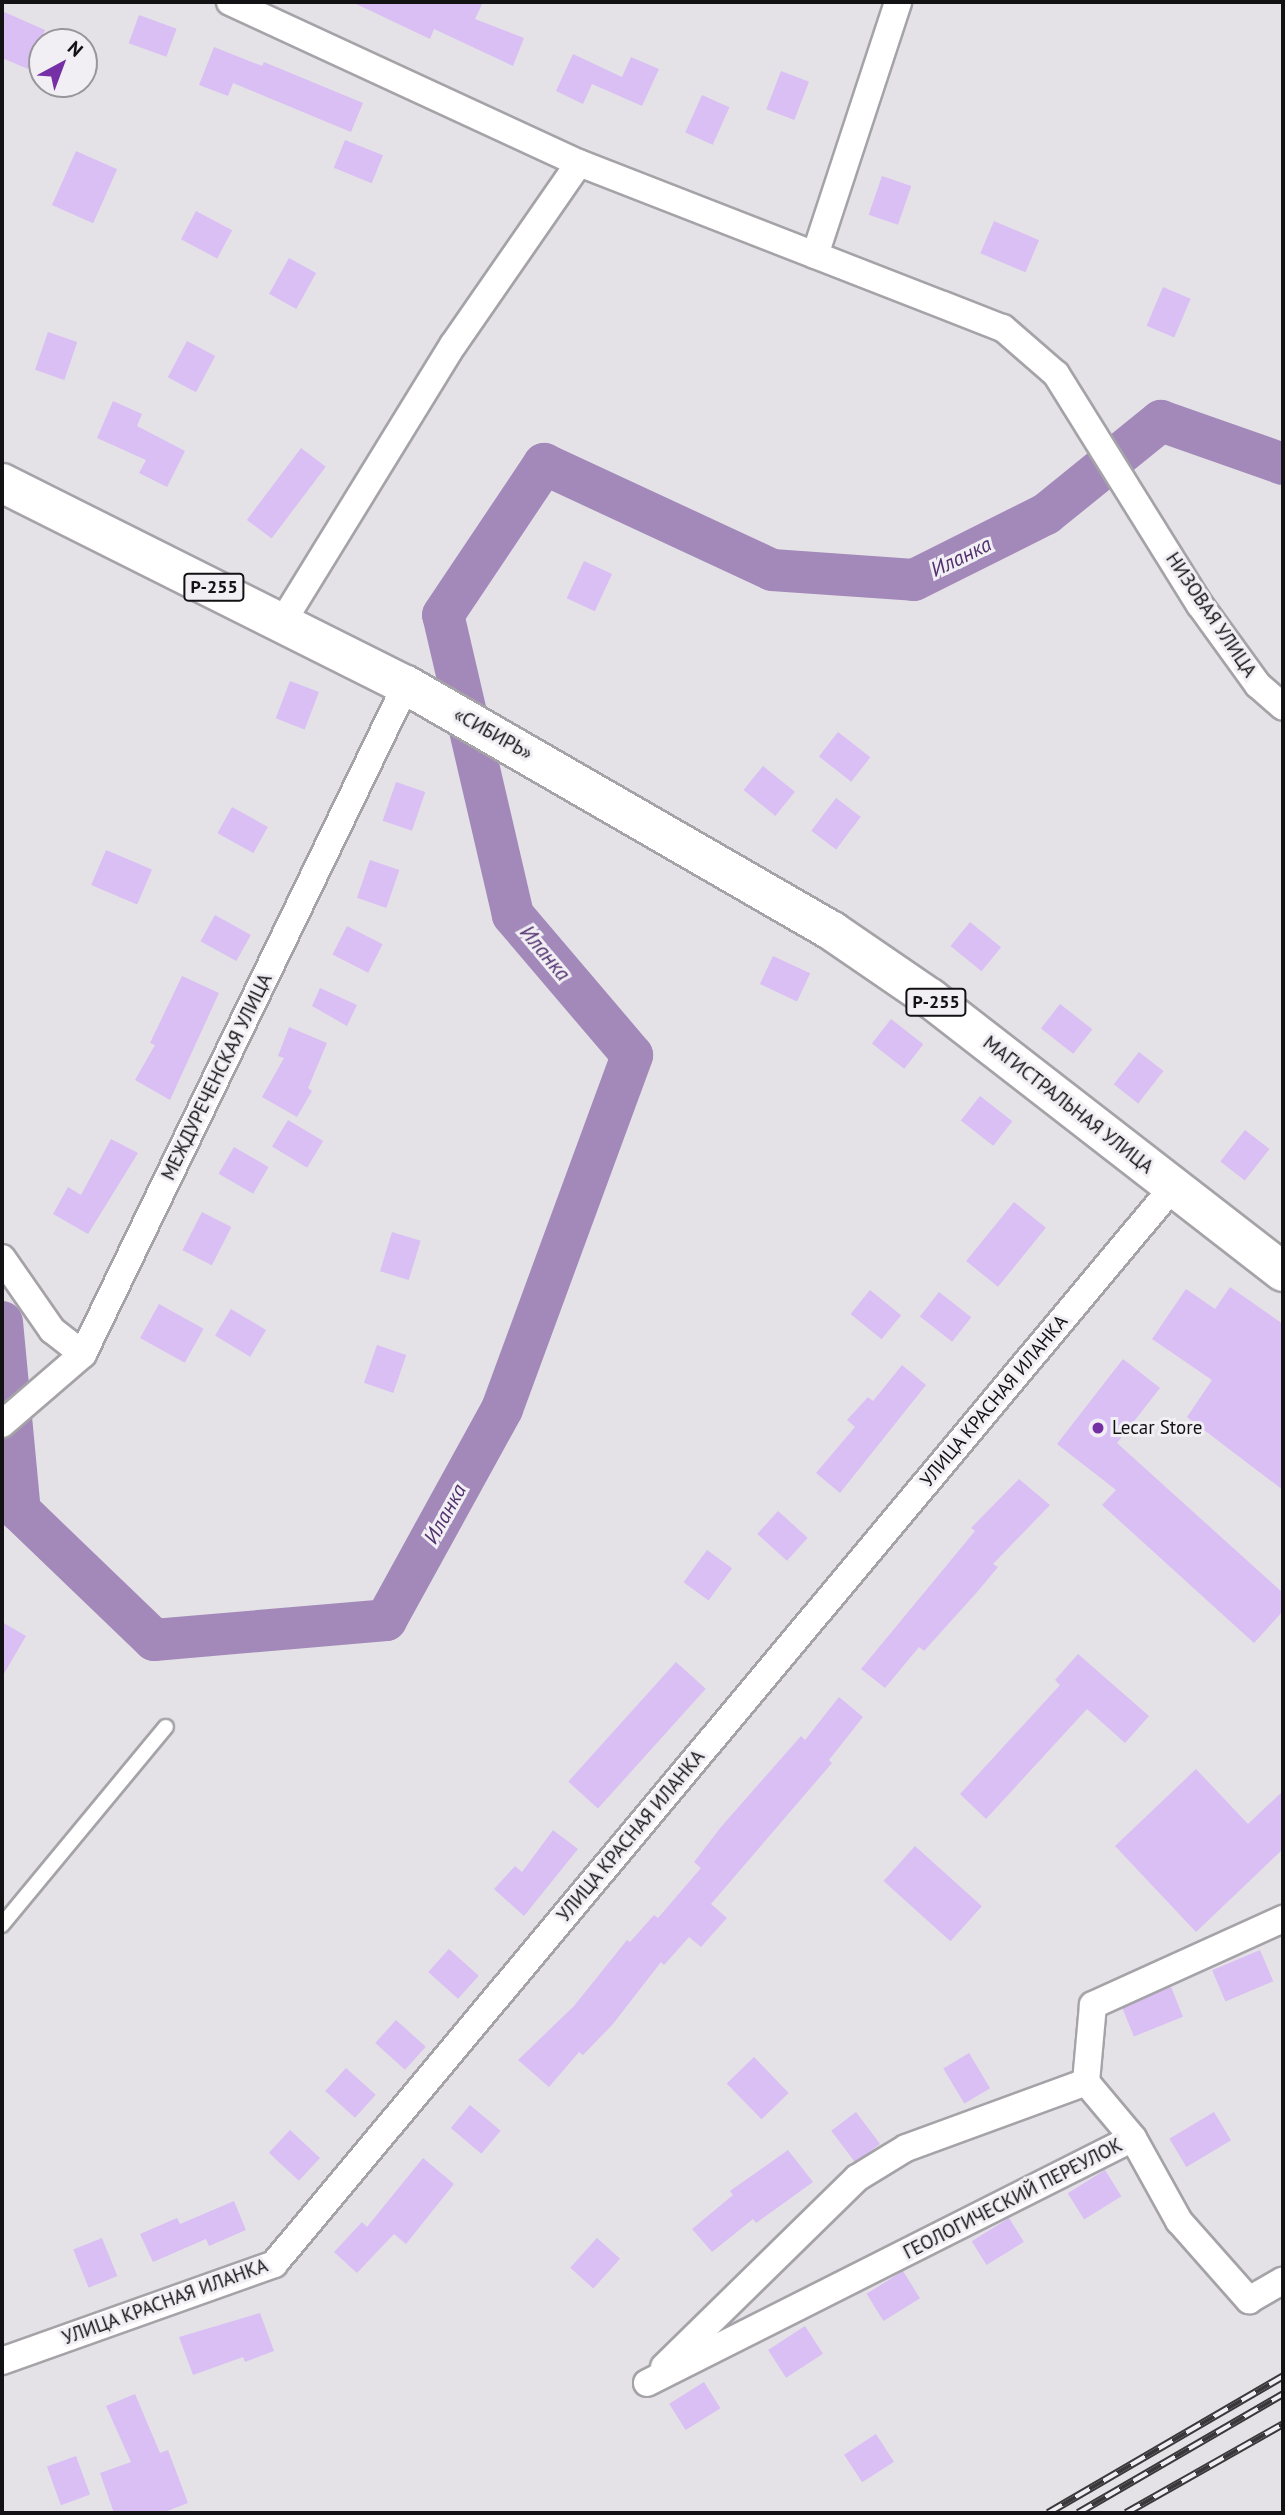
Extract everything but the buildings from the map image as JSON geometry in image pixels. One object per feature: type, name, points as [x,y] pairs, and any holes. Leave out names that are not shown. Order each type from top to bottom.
[{"type":"main road","name":"Р-255","points":[[2,483],[283,621],[415,690]]},
{"type":"main road","name":"«СИБИРЬ»","points":[[415,690],[560,772]]},
{"type":"main road","name":"МАГИСТРАЛЬНАЯ УЛИЦА","points":[[560,772],[880,962],[1283,1272]]},
{"type":"street","name":"НИЗОВАЯ УЛИЦА","points":[[230,2],[579,163],[1003,328],[1056,374],[1094,429],[1200,605],[1258,685],[1283,707]]},
{"type":"street","points":[[815,255],[898,2]]},
{"type":"street","points":[[283,621],[453,345],[579,163]]},
{"type":"street","name":"МЕЖДУРЕЧЕНСКАЯ УЛИЦА","points":[[83,1354],[415,690]]},
{"type":"street","name":"УЛИЦА КРАСНАЯ ИЛАНКА","points":[[2,2361],[274,2264],[1173,1187]]},
{"type":"street","points":[[2,1258],[52,1330],[83,1354],[39,1396],[2,1424]]},
{"type":"street","points":[[1086,2082],[1093,2005],[1283,1919]]},
{"type":"street","name":"ГЕОЛОГИЧЕСКИЙ ПЕРЕУЛОК","points":[[1086,2082],[1133,2138],[648,2383],[857,2178],[906,2148],[1086,2082]]},
{"type":"street","points":[[1133,2138],[1179,2221],[1249,2300],[1283,2280]]},
{"type":"lane","points":[[2,1925],[166,1727]]},
{"type":"waterway","name":"Иланка","points":[[2,1322],[20,1511],[154,1640],[386,1620],[502,1409],[632,1055],[513,915],[443,615],[544,464],[772,570],[914,580],[1046,514],[1161,421],[1283,464]]},
{"type":"railway","points":[[1048,2513],[1283,2376]]},
{"type":"railway","points":[[1078,2513],[1283,2394]]},
{"type":"railway","points":[[1126,2513],[1283,2424]]},
{"type":"place","name":"Lecar Store","points":[[1098,1428]]}]
